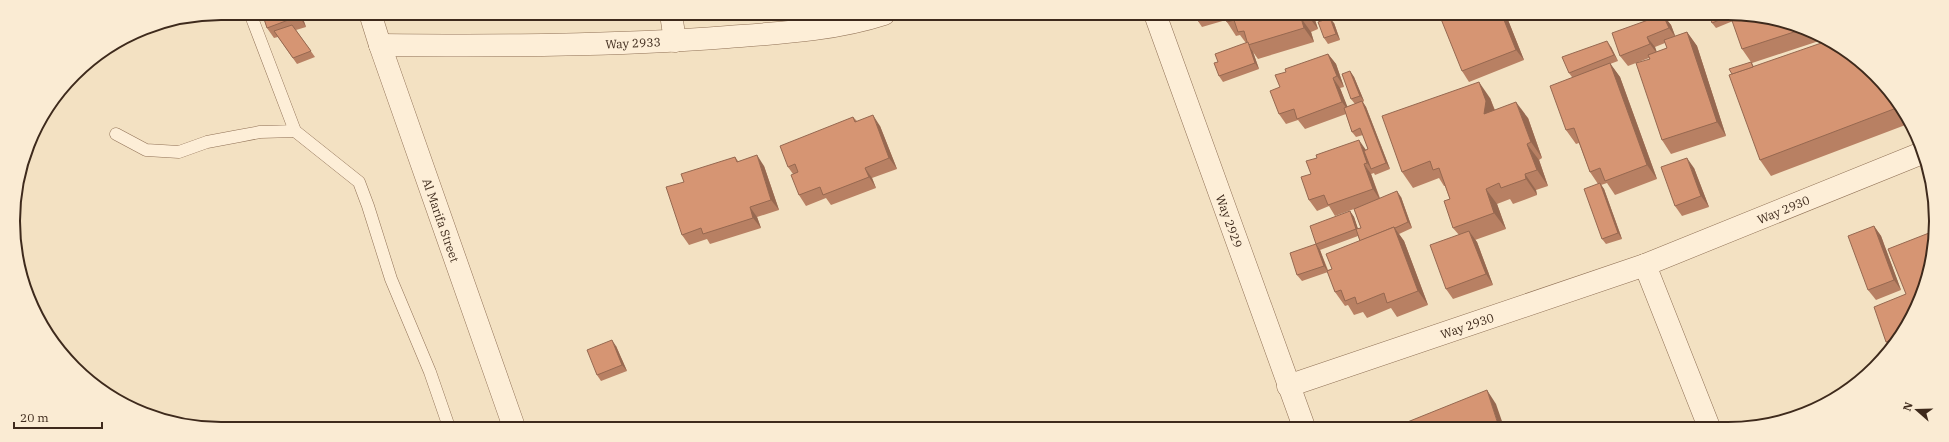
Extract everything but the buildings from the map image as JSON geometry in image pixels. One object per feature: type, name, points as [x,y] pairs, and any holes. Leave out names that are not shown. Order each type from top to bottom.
[{"type":"street","name":"Al Marifa Street","points":[[372,20],[512,422]]},
{"type":"street","points":[[672,20],[675,41]]},
{"type":"street","name":"Way 2933","points":[[380,45],[497,46],[675,41],[767,34],[865,20]]},
{"type":"street","name":"Way 2929","points":[[1158,20],[1302,422]]},
{"type":"street","name":"Way 2930","points":[[1288,386],[1646,265],[1918,155]]},
{"type":"street","points":[[1646,265],[1707,422]]},
{"type":"lane","points":[[253,20],[295,131],[326,154],[358,182],[368,206],[391,279],[427,365],[447,422]]},
{"type":"lane","points":[[116,134],[146,150],[179,152],[207,142],[260,132],[295,131]]}]
